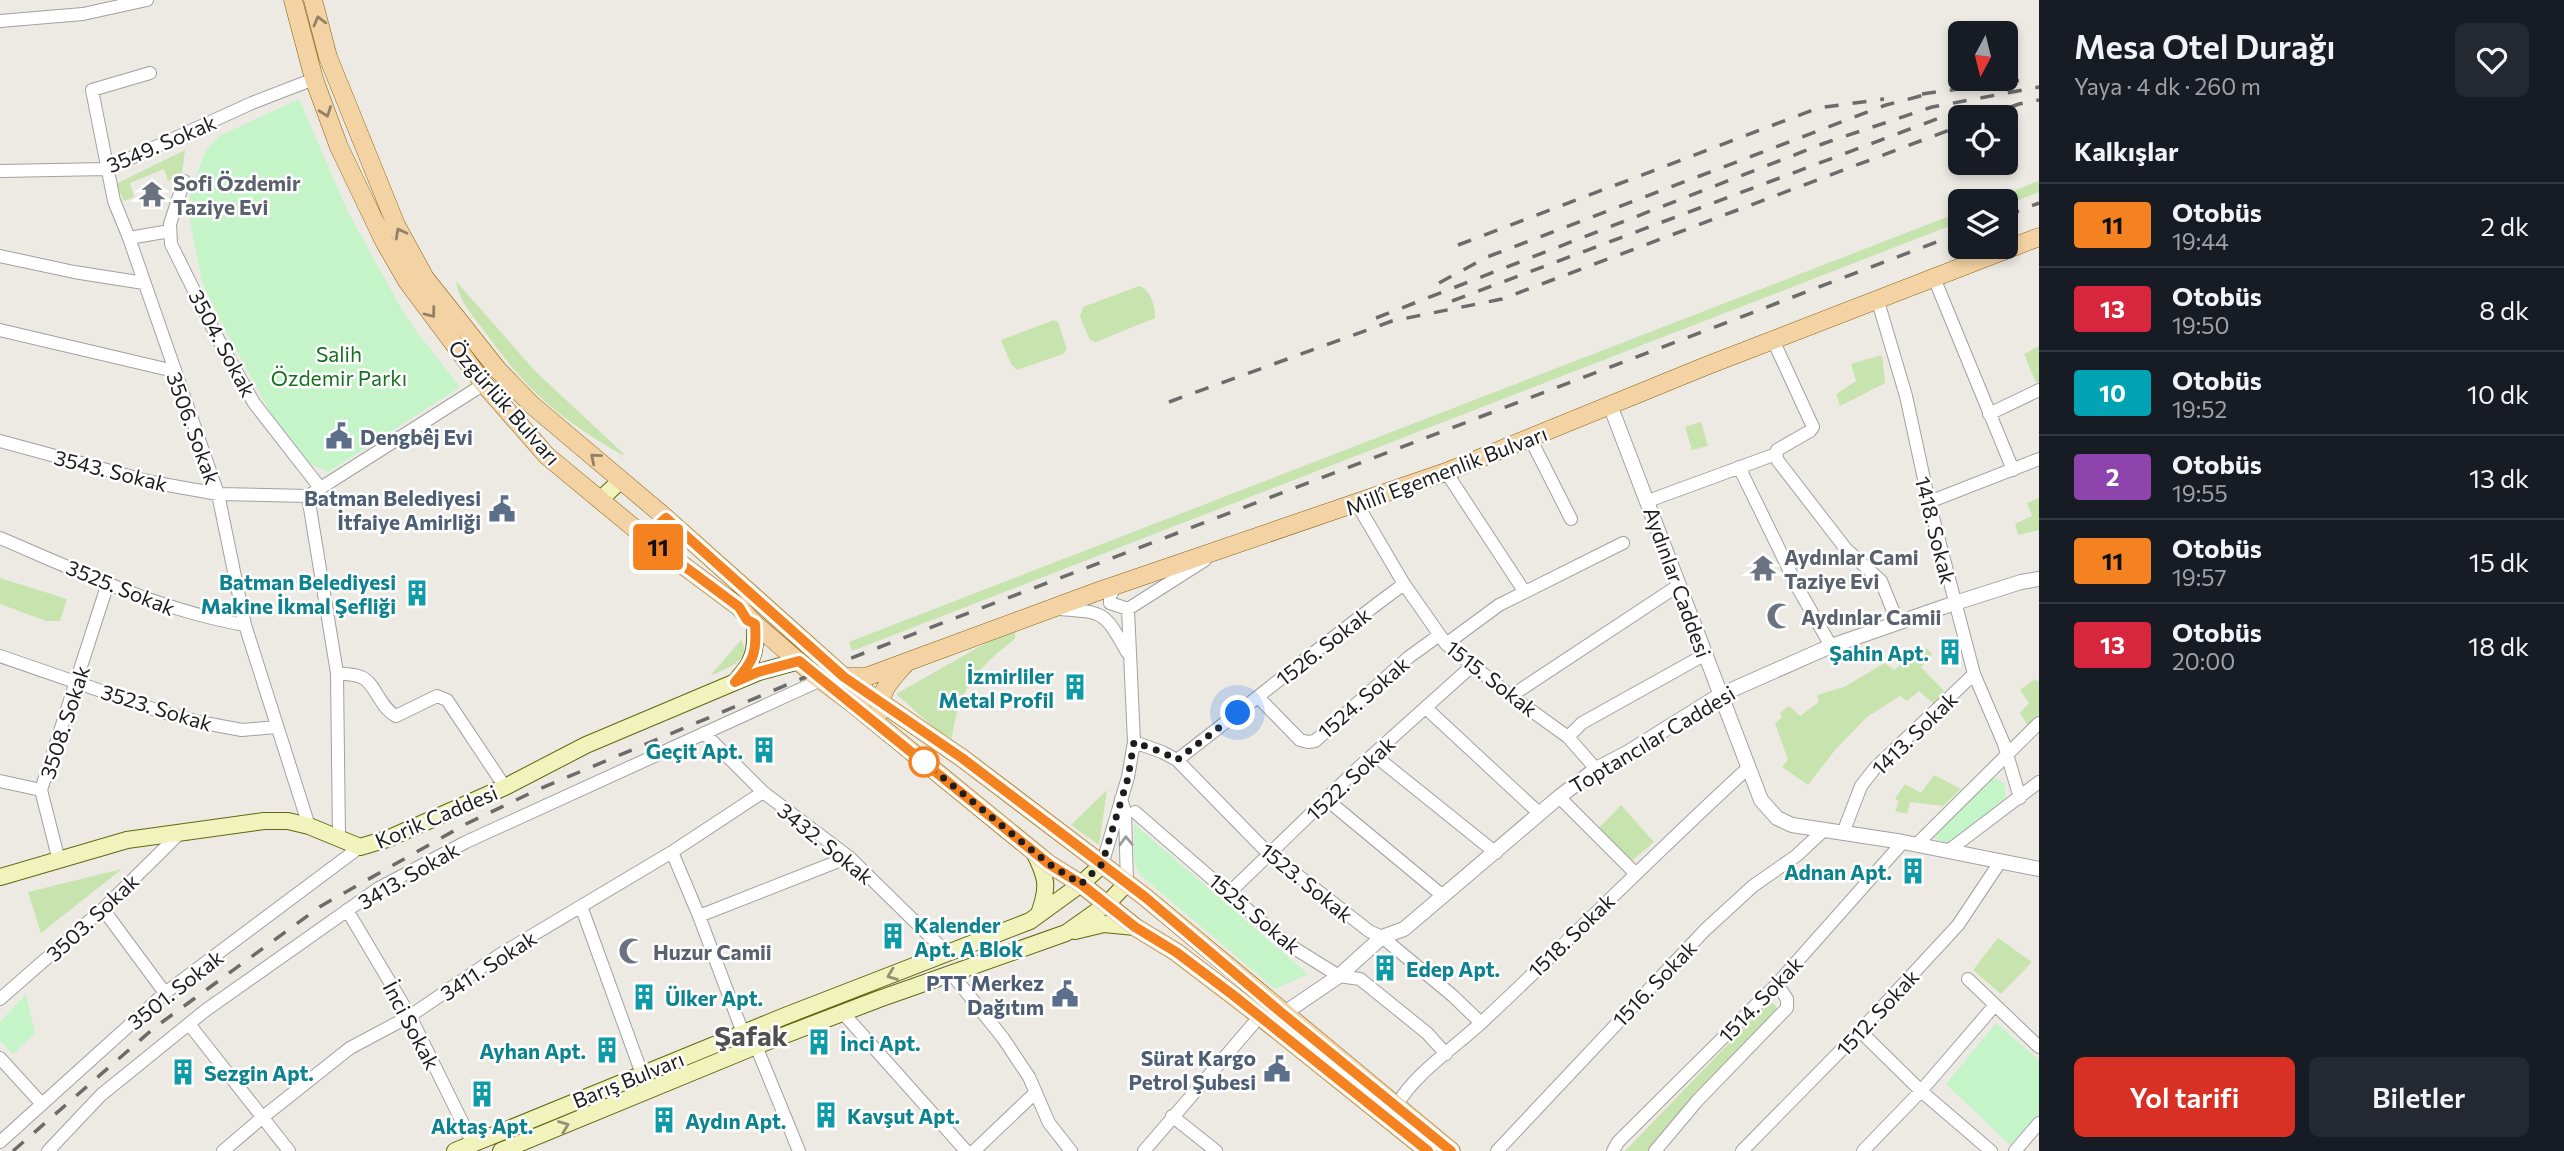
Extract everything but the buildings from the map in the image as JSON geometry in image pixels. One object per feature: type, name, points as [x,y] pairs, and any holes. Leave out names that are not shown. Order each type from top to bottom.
[{"type":"main road","name":"Özgürlük Bulvarı","points":[[293,0],[314,79],[339,147],[407,281],[484,384],[547,456],[692,574],[739,607],[821,680],[884,728],[1049,864],[1081,884],[1135,927],[1176,952],[1428,1151]]},
{"type":"main road","name":"Özgürlük Bulvarı","points":[[313,0],[328,57],[368,162],[396,225],[425,278],[498,370],[532,405],[844,677],[962,758],[1127,883],[1451,1151]]},
{"type":"main road","name":"Millî Egemenlik Bulvarı","points":[[844,677],[866,677],[1116,586],[1446,472],[1877,298],[2039,237]]},
{"type":"main road","points":[[600,500],[621,480]]},
{"type":"main road","points":[[735,682],[750,666],[753,658],[756,646],[755,624]]},
{"type":"main road","name":"Korik Caddesi","points":[[0,877],[127,840],[264,821],[288,821],[309,826],[360,847],[387,839],[505,787],[586,745],[758,672],[799,661]]},
{"type":"main road","points":[[884,728],[880,703],[886,686],[907,662]]},
{"type":"main road","points":[[1032,850],[1044,869],[1047,886],[1039,914]]},
{"type":"main road","name":"Barış Bulvarı","points":[[455,1151],[743,1032],[1030,921],[1081,884],[1102,864]]},
{"type":"main road","name":"Barış Bulvarı","points":[[501,1151],[756,1046],[1066,933],[1107,904],[1127,883]]},
{"type":"main road","points":[[1066,933],[1104,924],[1135,927]]},
{"type":"street","points":[[0,20],[83,14],[147,0]]},
{"type":"street","name":"3506. Sokak","points":[[150,73],[92,90],[107,169],[114,201],[218,494],[245,625],[309,826]]},
{"type":"street","name":"3549. Sokak","points":[[0,172],[107,169],[252,103],[314,79]]},
{"type":"street","points":[[129,238],[170,231],[184,181]]},
{"type":"street","name":"3504. Sokak","points":[[170,231],[171,244],[218,340],[254,403],[309,470],[321,489]]},
{"type":"street","points":[[0,256],[144,283]]},
{"type":"street","points":[[1934,278],[2013,470]]},
{"type":"street","name":"1418. Sokak","points":[[1877,298],[1906,396],[1929,502],[1974,674],[2008,755],[2020,797]]},
{"type":"street","points":[[0,330],[174,371]]},
{"type":"street","points":[[1648,501],[1776,454],[1777,450],[1814,427],[1773,340]]},
{"type":"street","points":[[339,838],[337,673],[308,496],[484,384]]},
{"type":"street","points":[[1989,414],[2039,390]]},
{"type":"street","name":"Aydınlar Caddesi","points":[[1610,405],[1748,768],[1761,800],[1777,818],[1792,825],[1910,843],[2039,869]]},
{"type":"street","points":[[1530,438],[1571,519]]},
{"type":"street","name":"3543. Sokak","points":[[0,440],[151,482],[218,494],[308,496]]},
{"type":"street","points":[[1776,454],[1778,461],[1846,549],[1881,581],[1898,623]]},
{"type":"street","points":[[1929,502],[2039,459]]},
{"type":"street","points":[[1739,467],[1799,590],[1831,646]]},
{"type":"street","points":[[1446,472],[1524,591]]},
{"type":"street","name":"1515. Sokak","points":[[1357,504],[1404,584],[1442,640],[1511,696],[1568,737],[1596,769]]},
{"type":"street","name":"3525. Sokak","points":[[0,538],[170,608],[209,619],[245,625]]},
{"type":"street","name":"1524. Sokak","points":[[1259,698],[1300,740],[1315,741],[1409,657],[1524,591],[1623,543]]},
{"type":"street","points":[[1128,609],[1220,551]]},
{"type":"street","name":"Toptancılar Caddesi","points":[[1283,1014],[1339,976],[1382,936],[1404,929],[1559,797],[1596,769],[1627,753],[1720,695],[1831,646],[1955,603],[2039,579]]},
{"type":"street","name":"3508. Sokak","points":[[59,861],[41,790],[108,583]]},
{"type":"street","name":"1526. Sokak","points":[[1177,760],[1404,584]]},
{"type":"street","points":[[1511,696],[1679,585]]},
{"type":"street","points":[[1116,586],[1110,596],[1110,603],[1128,609]]},
{"type":"street","points":[[1055,609],[1089,611],[1104,616],[1129,656]]},
{"type":"street","points":[[1102,864],[1128,778],[1134,742],[1128,609]]},
{"type":"street","points":[[1568,737],[1582,723],[1704,655]]},
{"type":"street","name":"3523. Sokak","points":[[0,656],[162,712],[199,722],[242,730],[277,727]]},
{"type":"street","name":"1522. Sokak","points":[[1229,893],[1326,799],[1473,665]]},
{"type":"street","points":[[337,673],[361,677],[368,681],[387,711],[396,716],[437,696],[447,700],[505,787]]},
{"type":"street","name":"1413. Sokak","points":[[1843,833],[1861,786],[1868,777],[1974,674]]},
{"type":"street","name":"3413. Sokak","points":[[48,1151],[101,1095],[189,1024],[379,888],[466,842],[821,680]]},
{"type":"street","points":[[1427,709],[1540,814]]},
{"type":"street","name":"1514. Sokak","points":[[1613,1151],[1618,1142],[1777,984],[1910,843],[2008,755],[2039,723]]},
{"type":"street","name":"3432. Sokak","points":[[704,733],[763,792],[849,857],[948,954]]},
{"type":"street","name":"1523. Sokak","points":[[1134,742],[1177,760],[1270,854],[1369,931],[1382,936],[1481,1023]]},
{"type":"street","points":[[1374,755],[1496,853]]},
{"type":"street","name":"1518. Sokak","points":[[1396,1105],[1401,1097],[1748,768]]},
{"type":"street","points":[[0,780],[41,790]]},
{"type":"street","points":[[1948,851],[2039,782]]},
{"type":"street","name":"3411. Sokak","points":[[223,1151],[350,1048],[410,1016],[501,954],[672,852],[763,792]]},
{"type":"street","points":[[1559,797],[1635,873]]},
{"type":"street","points":[[1121,799],[1125,812],[1127,883]]},
{"type":"street","points":[[1326,799],[1443,896]]},
{"type":"street","name":"1525. Sokak","points":[[1135,812],[1286,943],[1339,976],[1360,979],[1427,1033],[1447,1054]]},
{"type":"street","name":"1516. Sokak","points":[[1497,1151],[1705,930],[1753,886],[1796,856],[1824,830]]},
{"type":"street","name":"3503. Sokak","points":[[0,999],[103,909],[181,832]]},
{"type":"street","name":"3501. Sokak","points":[[0,1142],[165,993],[360,847]]},
{"type":"street","points":[[672,852],[743,1032]]},
{"type":"street","points":[[699,916],[849,857]]},
{"type":"street","name":"1512. Sokak","points":[[1742,1151],[1860,1031],[1958,925],[2000,862]]},
{"type":"street","points":[[581,906],[642,1074]]},
{"type":"street","points":[[103,909],[165,993]]},
{"type":"street","name":"İnci Sokak","points":[[347,910],[410,1016],[472,1142]]},
{"type":"street","points":[[951,973],[1003,1038],[1029,1077],[1049,1123],[1071,1151]]},
{"type":"street","points":[[1968,979],[2039,1047]]},
{"type":"street","points":[[1655,1151],[1697,1101],[1787,1009],[1787,999],[1777,984]]},
{"type":"street","points":[[1863,1151],[1921,1091],[1995,1005]]},
{"type":"street","points":[[843,1013],[966,1151]]},
{"type":"street","points":[[1144,1151],[1260,1016]]},
{"type":"street","points":[[189,1024],[289,1151]]},
{"type":"street","points":[[1860,1031],[1921,1091],[1992,1151]]},
{"type":"street","points":[[756,1046],[799,1151]]},
{"type":"street","points":[[0,1058],[41,1103]]},
{"type":"street","points":[[974,1151],[1035,1093]]},
{"type":"street","points":[[1172,1116],[1216,1151]]},
{"type":"street","points":[[2015,1151],[2039,1124]]},
{"type":"green space","name":"Salih Özdemir Parkı","points":[[299,99],[348,212],[401,308],[460,387],[328,472],[309,463],[279,428],[222,324],[202,282],[187,205],[205,152],[219,136]]},
{"type":"green space","points":[[185,150],[182,173],[168,181],[164,169],[130,183],[134,197],[124,201],[117,187],[118,183]]},
{"type":"green space","points":[[2039,181],[2039,192],[2018,200],[2018,189]]},
{"type":"green space","points":[[1948,217],[1948,227],[852,651],[849,642]]},
{"type":"green space","points":[[456,281],[535,371],[625,455],[566,419],[529,386],[469,312],[459,294]]},
{"type":"green space","points":[[1139,286],[1152,299],[1155,318],[1096,342],[1090,340],[1080,317],[1083,307]]},
{"type":"green space","points":[[1054,320],[1058,322],[1067,350],[1063,354],[1017,370],[1011,364],[1001,340]]},
{"type":"green space","points":[[2039,346],[2039,382],[2036,383],[2024,354]]},
{"type":"green space","points":[[1882,355],[1885,383],[1840,406],[1836,394],[1856,381],[1851,364]]},
{"type":"green space","points":[[1701,422],[1708,446],[1692,450],[1685,427]]},
{"type":"green space","points":[[2039,498],[2039,530],[2018,535],[2015,524],[2032,516],[2027,503]]},
{"type":"green space","points":[[0,578],[67,599],[60,621],[46,621],[0,604]]},
{"type":"green space","points":[[1016,626],[1015,639],[980,670],[965,693],[959,706],[952,738],[938,731],[896,694]]},
{"type":"green space","points":[[741,640],[744,653],[741,658],[730,667],[710,676]]},
{"type":"green space","points":[[1925,647],[1932,654],[1921,667],[1945,692],[1934,704],[1919,691],[1907,701],[1900,696],[1867,717],[1835,750],[1808,785],[1782,767],[1788,760],[1775,723],[1782,718],[1780,713],[1789,706],[1800,716],[1819,702],[1817,695],[1844,687],[1885,663],[1894,670]]},
{"type":"green space","points":[[2035,679],[2039,682],[2039,715],[2028,726],[2020,713],[2029,703],[2020,690]]},
{"type":"green space","points":[[1934,775],[1961,789],[1943,806],[1910,802],[1907,814],[1895,811],[1899,801],[1895,799],[1905,784],[1921,793]]},
{"type":"green space","points":[[1989,775],[2005,784],[2005,799],[1953,846],[1932,837]]},
{"type":"green space","points":[[1107,790],[1099,845],[1071,825]]},
{"type":"green space","points":[[1621,805],[1654,842],[1633,860],[1627,859],[1598,829]]},
{"type":"green space","points":[[1134,824],[1308,974],[1275,989],[1139,874],[1134,859]]},
{"type":"green space","points":[[122,869],[41,933],[28,892]]},
{"type":"green space","points":[[1998,938],[2032,962],[2001,994],[1973,970]]},
{"type":"green space","points":[[26,994],[35,1033],[13,1054],[0,1041],[0,1022]]},
{"type":"green space","points":[[1770,1001],[1778,1012],[1647,1151],[1625,1151]]},
{"type":"green space","points":[[1996,1023],[2039,1060],[2039,1115],[2010,1145],[1946,1084]]},
{"type":"railway","points":[[1922,94],[2023,80]]},
{"type":"railway","points":[[1376,318],[1825,143],[1932,107],[2039,87]]},
{"type":"railway","points":[[1439,283],[1487,257],[1886,105],[1932,93]]},
{"type":"railway","points":[[1458,245],[1818,108],[1884,99]]},
{"type":"railway","points":[[2016,105],[2039,100]]},
{"type":"railway","points":[[1452,301],[1948,115]]},
{"type":"railway","points":[[1169,402],[1392,321],[1502,299],[1948,131]]},
{"type":"railway","points":[[2018,211],[2039,203]]},
{"type":"railway","points":[[13,1151],[154,1028],[321,906],[466,824],[539,789],[846,660],[1948,238]]},
{"type":"bus line","name":"11","points":[[1428,1151],[1233,995],[1176,952],[1135,927],[1081,884],[1049,864],[799,661],[779,665],[735,682],[750,666],[753,658],[756,646],[755,624],[747,620],[739,607],[645,537],[666,518],[835,666],[844,677],[962,758],[1145,897],[1451,1151]]},
{"type":"place","name":"Sofi Özdemir Taziye Evi","points":[[152,194]]},
{"type":"place","name":"Dengbêj Evi","points":[[339,436]]},
{"type":"place","name":"Batman Belediyesi İtfaiye Amirliği","points":[[502,509]]},
{"type":"place","name":"Aydınlar Cami Taziye Evi","points":[[1763,568]]},
{"type":"place","name":"Batman Belediyesi Makine İkmal Şefliği","points":[[417,593]]},
{"type":"place","name":"Aydınlar Camii","points":[[1780,616]]},
{"type":"place","name":"Şahin Apt.","points":[[1950,652]]},
{"type":"place","name":"İzmirliler Metal Profil","points":[[1075,687]]},
{"type":"place","name":"Geçit Apt.","points":[[764,750]]},
{"type":"place","name":"Adnan Apt.","points":[[1913,871]]},
{"type":"place","name":"Kalender Apt. A Blok","points":[[893,936]]},
{"type":"place","name":"Huzur Camii","points":[[632,951]]},
{"type":"place","name":"Edep Apt.","points":[[1385,968]]},
{"type":"place","name":"PTT Merkez Dağıtım","points":[[1065,994]]},
{"type":"place","name":"Ülker Apt.","points":[[644,997]]},
{"type":"place","name":"İnci Apt.","points":[[819,1042]]},
{"type":"place","name":"Ayhan Apt.","points":[[607,1050]]},
{"type":"place","name":"Sürat Kargo Petrol Şubesi","points":[[1277,1069]]},
{"type":"place","name":"Sezgin Apt.","points":[[183,1072]]},
{"type":"place","name":"Aktaş Apt.","points":[[482,1094]]},
{"type":"place","name":"Kavşut Apt.","points":[[826,1115]]},
{"type":"place","name":"Aydın Apt.","points":[[664,1120]]},
{"type":"district","name":"Şafak","points":[[751,1035]]},
{"type":"route","points":[[924,762],[1049,864],[1081,884],[1102,864],[1128,778],[1134,742],[1177,760],[1238,713]]}]
